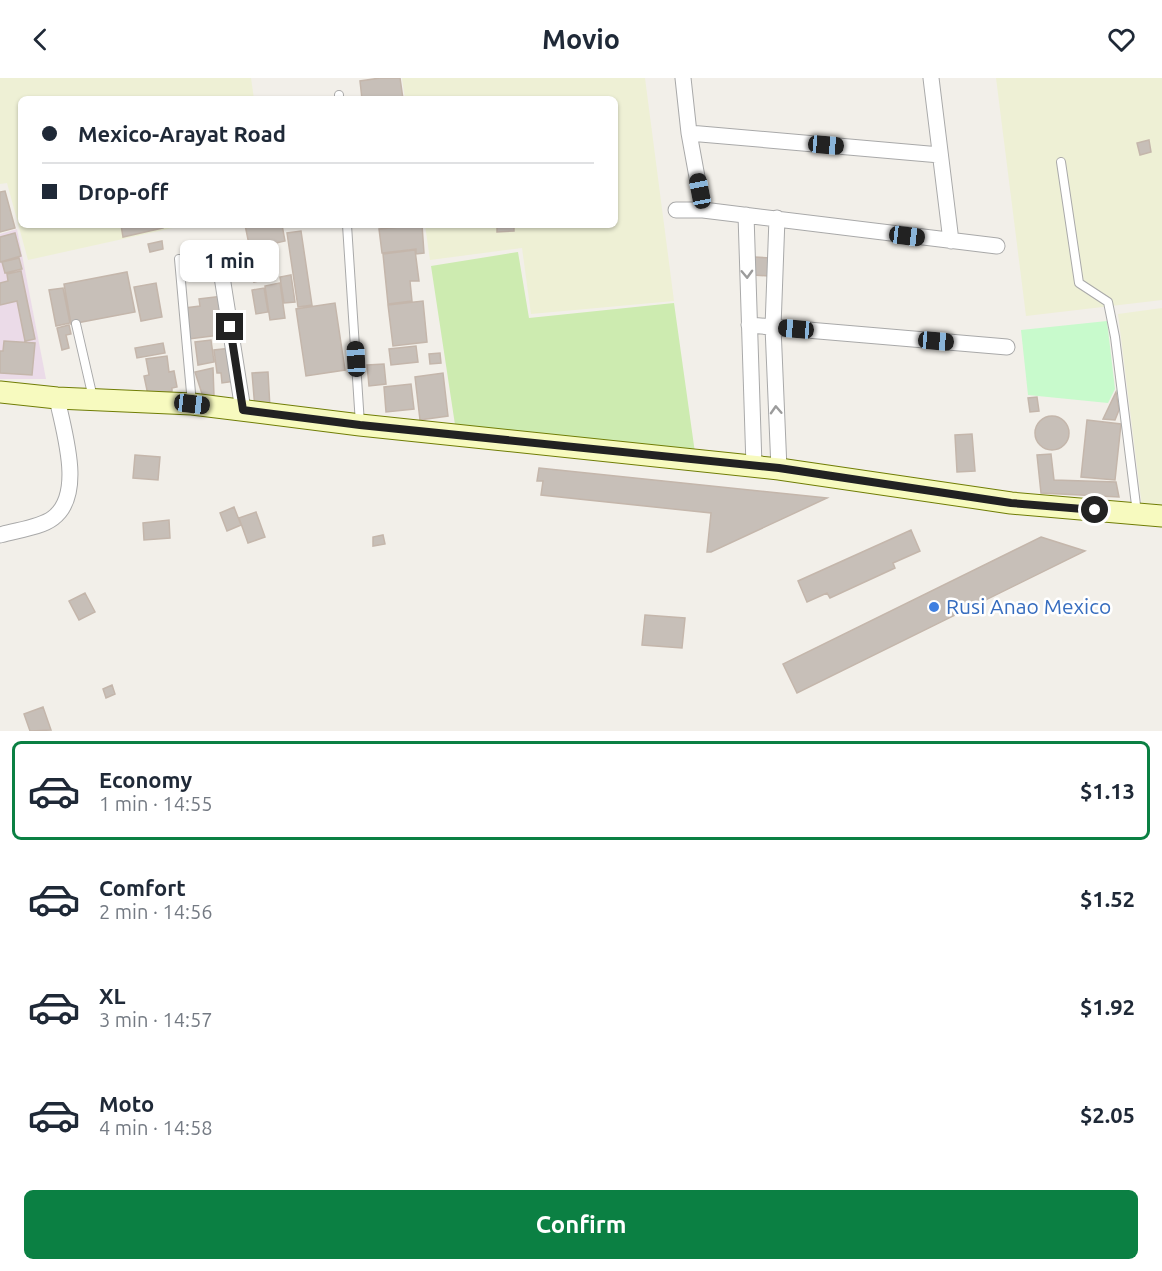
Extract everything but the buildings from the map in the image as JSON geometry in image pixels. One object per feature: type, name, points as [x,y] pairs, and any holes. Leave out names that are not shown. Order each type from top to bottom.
[{"type":"main road","points":[[0,392],[57,398],[192,404],[360,425],[779,468],[1011,503],[1162,516]]},
{"type":"street","points":[[683,78],[689,133],[703,210]]},
{"type":"street","points":[[931,78],[951,241]]},
{"type":"street","points":[[689,133],[940,155]]},
{"type":"street","points":[[676,210],[703,210],[777,218],[997,246]]},
{"type":"street","points":[[746,215],[754,466]]},
{"type":"street","points":[[777,218],[772,327],[779,468]]},
{"type":"street","points":[[220,264],[243,410]]},
{"type":"street","points":[[749,325],[1006,347]]},
{"type":"street","points":[[0,535],[53,518],[64,506],[71,473],[57,398]]},
{"type":"lane","points":[[1061,162],[1079,283],[1108,302],[1115,337],[1137,514]]},
{"type":"lane","points":[[347,228],[360,425]]},
{"type":"lane","points":[[179,259],[192,404]]},
{"type":"lane","points":[[76,324],[94,399]]},
{"type":"shaded area","points":[[17,229],[46,379],[0,379],[0,234]]},
{"type":"green space","points":[[0,78],[251,78],[254,96],[18,96],[18,223],[7,183],[0,184]]},
{"type":"green space","points":[[402,78],[645,78],[674,301],[531,314],[522,248],[430,260],[425,228],[618,228],[618,96],[405,96]]},
{"type":"green space","points":[[996,78],[1162,78],[1162,300],[1026,316]]},
{"type":"green space","points":[[19,228],[172,228],[28,260]]},
{"type":"green space","points":[[518,252],[529,318],[674,303],[696,460],[457,438],[431,266]]},
{"type":"green space","points":[[1162,308],[1162,509],[1142,507],[1118,314]]},
{"type":"green space","points":[[1107,321],[1115,389],[1108,403],[1028,395],[1021,330]]},
{"type":"place","name":"Rusi Anao Mexico","points":[[934,607]]},
{"type":"route","points":[[230,327],[243,410],[360,425],[779,468],[1011,503],[1095,510]]}]
